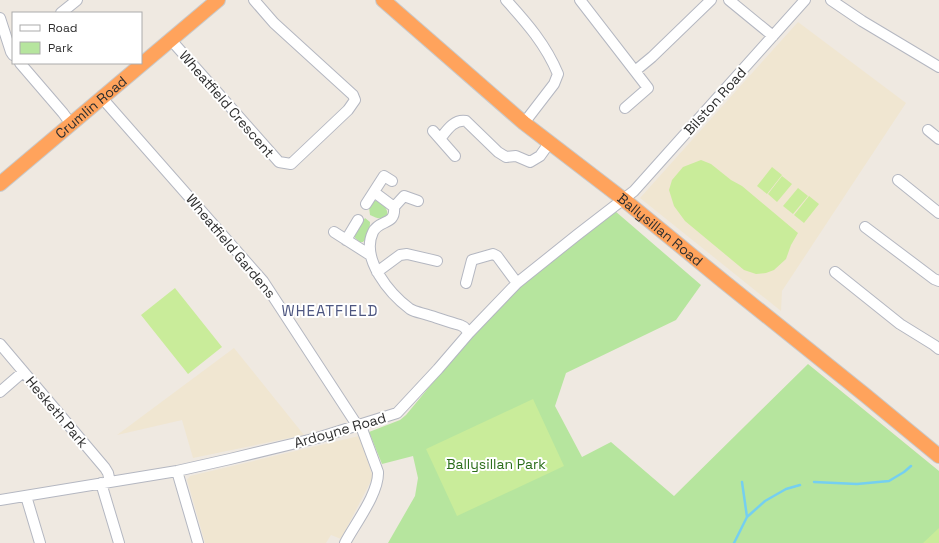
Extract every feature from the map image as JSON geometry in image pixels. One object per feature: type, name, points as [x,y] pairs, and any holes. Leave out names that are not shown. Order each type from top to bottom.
[{"type":"highway","name":"Crumlin Road","points":[[1,181],[172,40],[218,0]]},
{"type":"highway","name":"Ballysillan Road","points":[[383,0],[524,123],[623,199],[939,456]]},
{"type":"street","points":[[62,12],[77,0]]},
{"type":"street","name":"Wheatfield Crescent","points":[[172,40],[279,162],[291,164],[348,110],[355,100],[353,95],[274,23],[254,0]]},
{"type":"street","points":[[506,0],[539,39],[554,63],[558,74],[554,84],[524,123]]},
{"type":"street","points":[[580,0],[648,88],[625,108]]},
{"type":"street","points":[[635,70],[652,57],[710,0]]},
{"type":"street","points":[[730,0],[772,36]]},
{"type":"street","name":"Bilston Road","points":[[623,199],[634,191],[805,0]]},
{"type":"street","points":[[831,0],[939,67]]},
{"type":"street","points":[[845,9],[850,0]]},
{"type":"street","points":[[0,18],[12,52]]},
{"type":"street","points":[[21,64],[71,124]]},
{"type":"street","name":"Wheatfield Gardens","points":[[102,98],[263,281],[278,302],[300,339],[362,429],[378,472],[378,480],[374,493],[345,543]]},
{"type":"street","points":[[455,156],[436,135],[460,120],[466,121],[498,152],[506,157],[516,156],[530,162],[540,156],[550,142]]},
{"type":"street","points":[[928,130],[939,139]]},
{"type":"street","points":[[366,204],[384,176],[392,181]]},
{"type":"street","points":[[898,180],[939,213]]},
{"type":"street","points":[[374,192],[394,207]]},
{"type":"street","points":[[418,201],[404,196],[394,207],[394,214],[391,220],[375,227],[370,246],[370,255],[373,265],[395,295],[411,310],[460,325],[469,332]]},
{"type":"street","name":"Ardoyne Road","points":[[0,500],[178,471],[275,448],[397,413],[438,369],[469,332],[517,283],[623,199]]},
{"type":"street","points":[[346,240],[358,220]]},
{"type":"street","points":[[865,227],[934,279],[939,281]]},
{"type":"street","points":[[334,232],[370,255]]},
{"type":"street","points":[[377,272],[400,255],[407,254],[437,261]]},
{"type":"street","points":[[466,283],[472,260],[493,254],[497,256],[517,283]]},
{"type":"street","points":[[835,272],[900,324],[937,344]]},
{"type":"street","name":"Hesketh Park","points":[[0,344],[108,473],[105,483],[119,543]]},
{"type":"street","points":[[0,392],[23,372]]},
{"type":"street","points":[[178,471],[198,543]]},
{"type":"street","points":[[26,496],[40,543]]},
{"type":"shaded area","points":[[798,22],[906,103],[782,291],[781,311],[640,198]]},
{"type":"shaded area","points":[[234,348],[304,435],[193,458],[182,420],[117,435]]},
{"type":"shaded area","points":[[359,436],[373,477],[341,539],[331,535],[326,543],[205,543],[187,480],[190,476]]},
{"type":"green space","points":[[701,160],[711,164],[731,180],[742,186],[798,233],[791,245],[786,259],[774,270],[756,274],[744,270],[685,221],[674,206],[669,190],[672,180],[683,167]]},
{"type":"green space","points":[[772,167],[782,175],[767,194],[757,186]]},
{"type":"green space","points":[[782,176],[792,184],[777,202],[768,194]]},
{"type":"green space","points":[[798,188],[808,196],[793,214],[783,206]]},
{"type":"green space","points":[[809,196],[819,204],[804,223],[794,215]]},
{"type":"green space","points":[[374,201],[378,201],[386,208],[387,217],[378,218],[370,215],[369,207]]},
{"type":"green space","name":"Ballysillan Park","points":[[615,211],[701,285],[676,320],[566,373],[555,406],[582,457],[611,442],[674,496],[808,364],[939,471],[939,543],[388,543],[415,496],[418,478],[413,456],[382,464],[369,432],[400,420],[406,415],[463,346],[512,293],[579,237]]},
{"type":"green space","points":[[365,218],[370,222],[369,230],[365,240],[360,242],[355,238],[355,233]]},
{"type":"green space","points":[[175,288],[222,347],[188,374],[141,315]]},
{"type":"green space","points":[[533,399],[564,466],[457,516],[426,449]]},
{"type":"green space","points":[[939,528],[939,543],[923,543]]},
{"type":"waterway","points":[[814,482],[857,484],[889,481],[911,466]]},
{"type":"waterway","points":[[742,482],[747,517]]},
{"type":"waterway","points":[[734,543],[747,517],[765,501],[786,489],[800,485]]},
{"type":"district","name":"WHEATFIELD","points":[[330,310]]}]
